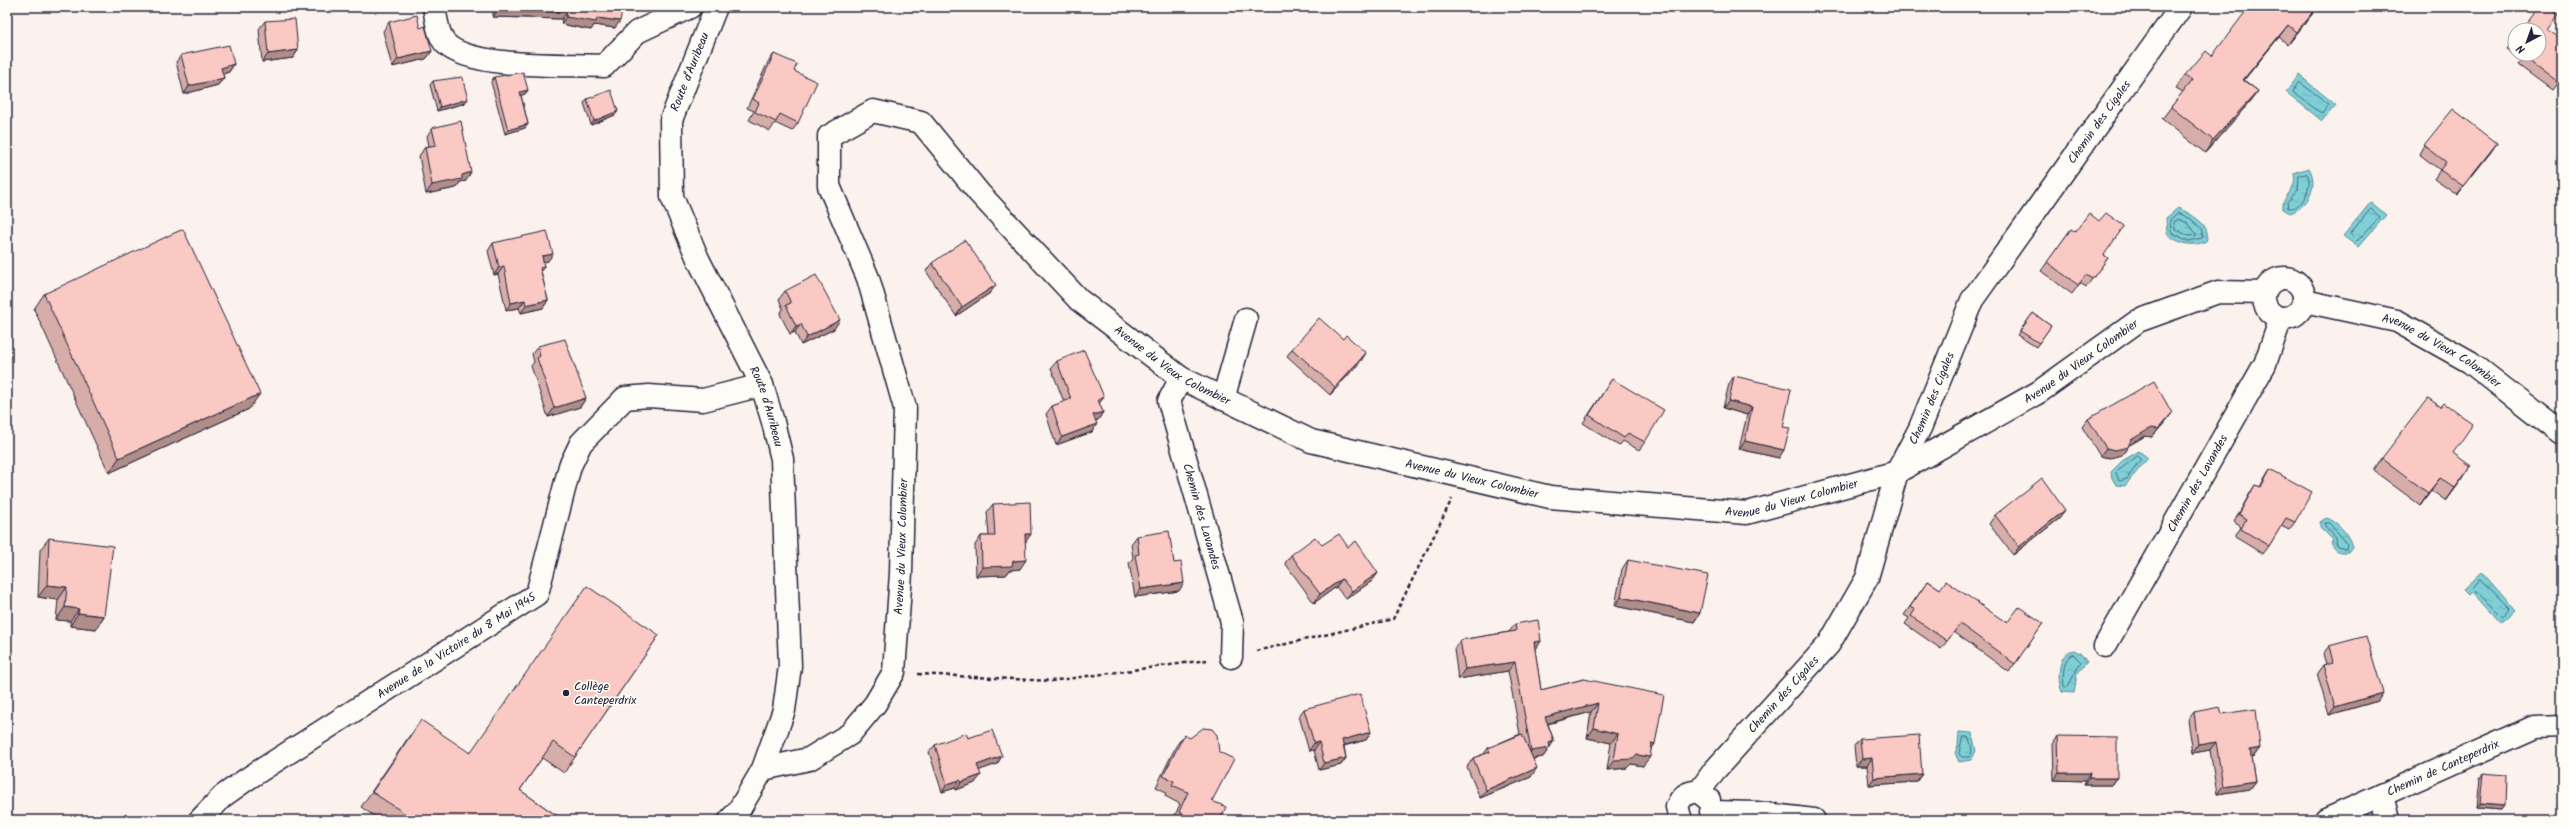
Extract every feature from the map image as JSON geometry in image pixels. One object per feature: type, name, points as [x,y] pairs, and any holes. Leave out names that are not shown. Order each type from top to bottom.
[{"type":"street","points":[[434,7],[445,44],[461,55],[496,62],[604,66],[637,32],[690,7]]},
{"type":"street","name":"Route d'Auribeau","points":[[716,7],[671,120],[672,196],[698,259],[762,385],[782,459],[790,666],[784,710],[763,769],[739,810],[730,820]]},
{"type":"street","name":"Chemin des Cigales","points":[[1699,792],[1714,771],[1829,644],[1867,578],[1898,472],[1920,428],[1972,300],[2180,7]]},
{"type":"street","name":"Avenue du Vieux Colombier","points":[[763,769],[809,758],[850,734],[875,704],[894,672],[901,573],[905,408],[868,278],[829,186],[829,136],[873,112],[921,122],[979,193],[1079,300],[1181,378],[1312,441],[1550,498],[1747,513],[1898,472],[2039,392],[2138,321],[2218,292],[2264,293]]},
{"type":"street","points":[[2286,278],[2297,282],[2304,294],[2304,301],[2298,313],[2292,317],[2281,318],[2266,309],[2264,293],[2273,280],[2286,278]]},
{"type":"street","name":"Avenue du Vieux Colombier","points":[[2304,301],[2397,321],[2470,362],[2562,434]]},
{"type":"street","name":"Chemin des Lavandes","points":[[2105,646],[2265,364],[2281,318]]},
{"type":"street","points":[[1223,399],[1246,319]]},
{"type":"street","name":"Chemin des Lavandes","points":[[1181,378],[1169,401],[1232,622],[1232,657]]},
{"type":"street","name":"Avenue de la Victoire du 8 Mai 1945","points":[[200,820],[223,796],[537,594],[570,466],[581,443],[625,398],[649,396],[703,400],[762,385]]},
{"type":"street","name":"Chemin de Canteperdrix","points":[[2326,820],[2534,727],[2562,726]]},
{"type":"street","points":[[1676,818],[1677,807],[1682,796],[1693,791],[1699,792],[1708,798],[1710,816],[1757,813],[1814,820]]},
{"type":"street","points":[[2382,795],[2388,820]]},
{"type":"water","points":[[2299,75],[2336,105],[2322,121],[2286,92]]},
{"type":"water","points":[[2309,168],[2313,181],[2310,195],[2302,206],[2290,213],[2283,209],[2283,204],[2294,185],[2294,173]]},
{"type":"water","points":[[2371,202],[2386,215],[2358,247],[2343,236]]},
{"type":"water","points":[[2178,208],[2189,213],[2204,225],[2207,235],[2206,241],[2195,244],[2185,244],[2167,234],[2166,218]]},
{"type":"water","points":[[2139,451],[2148,458],[2125,486],[2116,485],[2112,478],[2111,472],[2122,461]]},
{"type":"water","points":[[2326,518],[2339,525],[2349,538],[2352,547],[2348,552],[2340,552],[2336,550],[2331,543],[2333,540],[2320,527],[2320,522]]},
{"type":"water","points":[[2482,572],[2515,610],[2500,623],[2472,592],[2468,595],[2463,590]]},
{"type":"water","points":[[2074,650],[2080,653],[2087,662],[2077,674],[2074,693],[2062,692],[2059,681],[2061,661],[2068,652]]},
{"type":"water","points":[[1959,732],[1972,733],[1976,751],[1971,760],[1959,762],[1955,753],[1958,745]]},
{"type":"building","points":[[498,7],[623,7],[620,21],[597,18],[596,22],[566,17],[567,12],[498,9]]},
{"type":"building","points":[[2249,7],[2317,7],[2296,32],[2288,25],[2243,80],[2258,91],[2213,140],[2171,107],[2192,80],[2185,75],[2206,51],[2212,56]]},
{"type":"building","points":[[2538,7],[2550,7],[2559,14],[2548,30],[2562,40],[2562,77],[2558,83],[2531,62],[2547,62],[2547,22],[2527,22]]},
{"type":"building","points":[[417,15],[420,28],[425,26],[432,51],[398,59],[389,22]]},
{"type":"building","points":[[295,19],[298,50],[268,54],[265,21]]},
{"type":"building","points":[[229,45],[234,64],[221,68],[224,78],[189,86],[181,55]]},
{"type":"building","points":[[774,54],[797,64],[794,71],[817,82],[798,123],[780,114],[776,122],[755,112],[759,103],[753,99]]},
{"type":"building","points":[[523,72],[528,90],[520,92],[528,124],[508,130],[494,77]]},
{"type":"building","points":[[462,77],[468,99],[440,107],[433,81]]},
{"type":"building","points":[[611,90],[618,111],[594,121],[587,99]]},
{"type":"building","points":[[2453,109],[2497,143],[2463,186],[2440,170],[2446,162],[2424,145]]},
{"type":"building","points":[[461,121],[471,172],[462,175],[462,179],[432,185],[425,147],[436,145],[432,128]]},
{"type":"building","points":[[2089,213],[2099,221],[2106,213],[2124,226],[2104,255],[2108,258],[2092,279],[2086,275],[2078,285],[2047,262],[2071,229],[2075,232]]},
{"type":"building","points":[[183,229],[260,394],[119,458],[44,294]]},
{"type":"building","points":[[547,231],[553,254],[542,256],[544,267],[540,268],[548,300],[526,305],[525,300],[511,303],[504,266],[499,267],[493,243]]},
{"type":"building","points":[[965,240],[996,285],[962,307],[932,263]]},
{"type":"building","points":[[816,275],[840,320],[807,337],[801,324],[796,326],[786,305],[791,303],[785,291]]},
{"type":"building","points":[[2033,313],[2051,326],[2039,343],[2020,331]]},
{"type":"building","points":[[1319,318],[1343,339],[1346,335],[1366,353],[1335,387],[1292,349]]},
{"type":"building","points":[[565,339],[586,398],[554,408],[537,358],[540,356],[538,346]]},
{"type":"building","points":[[1084,350],[1104,397],[1098,400],[1103,412],[1093,415],[1097,424],[1062,437],[1052,406],[1071,399],[1057,361]]},
{"type":"building","points":[[1734,376],[1791,389],[1783,427],[1790,428],[1784,450],[1745,441],[1752,407],[1729,401]]},
{"type":"building","points":[[1612,379],[1664,410],[1645,442],[1628,433],[1624,438],[1589,415]]},
{"type":"building","points":[[2154,381],[2172,413],[2158,429],[2151,428],[2131,440],[2128,447],[2115,450],[2106,448],[2088,419]]},
{"type":"building","points":[[2428,398],[2441,407],[2444,403],[2473,424],[2453,453],[2471,466],[2455,488],[2440,478],[2428,493],[2382,458]]},
{"type":"building","points":[[2270,469],[2312,492],[2295,522],[2286,518],[2269,546],[2241,529],[2246,519],[2239,514],[2255,485],[2261,487]]},
{"type":"building","points":[[2042,478],[2065,510],[2019,547],[1995,515]]},
{"type":"building","points":[[1030,502],[1031,534],[1025,534],[1026,560],[1013,561],[1012,566],[982,567],[981,536],[995,536],[993,504]]},
{"type":"building","points":[[1169,531],[1174,563],[1181,562],[1184,583],[1141,589],[1135,555],[1139,554],[1137,536]]},
{"type":"building","points":[[1339,534],[1348,547],[1356,541],[1378,573],[1352,591],[1342,579],[1320,594],[1291,555],[1315,537],[1322,545]]},
{"type":"building","points":[[49,538],[113,546],[104,616],[78,613],[79,609],[65,607],[67,587],[47,585]]},
{"type":"building","points":[[1628,560],[1708,575],[1700,613],[1621,597]]},
{"type":"building","points":[[1928,581],[1940,589],[1946,581],[2007,623],[2019,607],[2043,623],[2015,664],[1960,624],[1947,641],[1911,616],[1915,610],[1910,607]]},
{"type":"building","name":"Collège Canteperdrix","points":[[587,586],[659,635],[575,757],[553,742],[520,790],[563,820],[415,820],[372,792],[421,720],[470,753]]},
{"type":"building","points":[[1538,620],[1541,641],[1534,642],[1541,690],[1584,679],[1664,695],[1655,744],[1652,743],[1650,757],[1637,755],[1633,759],[1614,760],[1618,734],[1594,728],[1598,703],[1545,717],[1554,741],[1549,743],[1550,748],[1531,751],[1515,662],[1465,669],[1460,640],[1516,631],[1515,624]]},
{"type":"building","points":[[2366,636],[2383,693],[2335,707],[2323,665],[2333,662],[2329,646]]},
{"type":"building","points":[[1360,694],[1371,732],[1342,740],[1346,758],[1324,763],[1319,742],[1314,743],[1304,709]]},
{"type":"building","points":[[2220,707],[2222,714],[2256,709],[2260,748],[2250,750],[2255,781],[2223,786],[2216,742],[2198,745],[2194,712]]},
{"type":"building","points":[[1203,728],[1212,729],[1217,735],[1219,752],[1234,759],[1212,801],[1226,807],[1220,820],[1195,820],[1179,812],[1188,792],[1172,785],[1174,781],[1163,776],[1184,735],[1190,738]]},
{"type":"building","points":[[992,730],[1002,756],[977,765],[981,775],[962,782],[960,780],[947,784],[935,745],[966,733],[968,738]]},
{"type":"building","points":[[1522,734],[1537,768],[1486,790],[1473,758],[1490,752],[1488,748]]},
{"type":"building","points":[[1919,735],[1922,774],[1874,778],[1872,758],[1862,759],[1860,739]]},
{"type":"building","points":[[2058,736],[2117,737],[2117,778],[2089,778],[2090,773],[2059,773]]},
{"type":"building","points":[[2483,773],[2506,775],[2505,806],[2480,804]]},
{"type":"place","name":"Collège Canteperdrix","points":[[566,693]]}]
